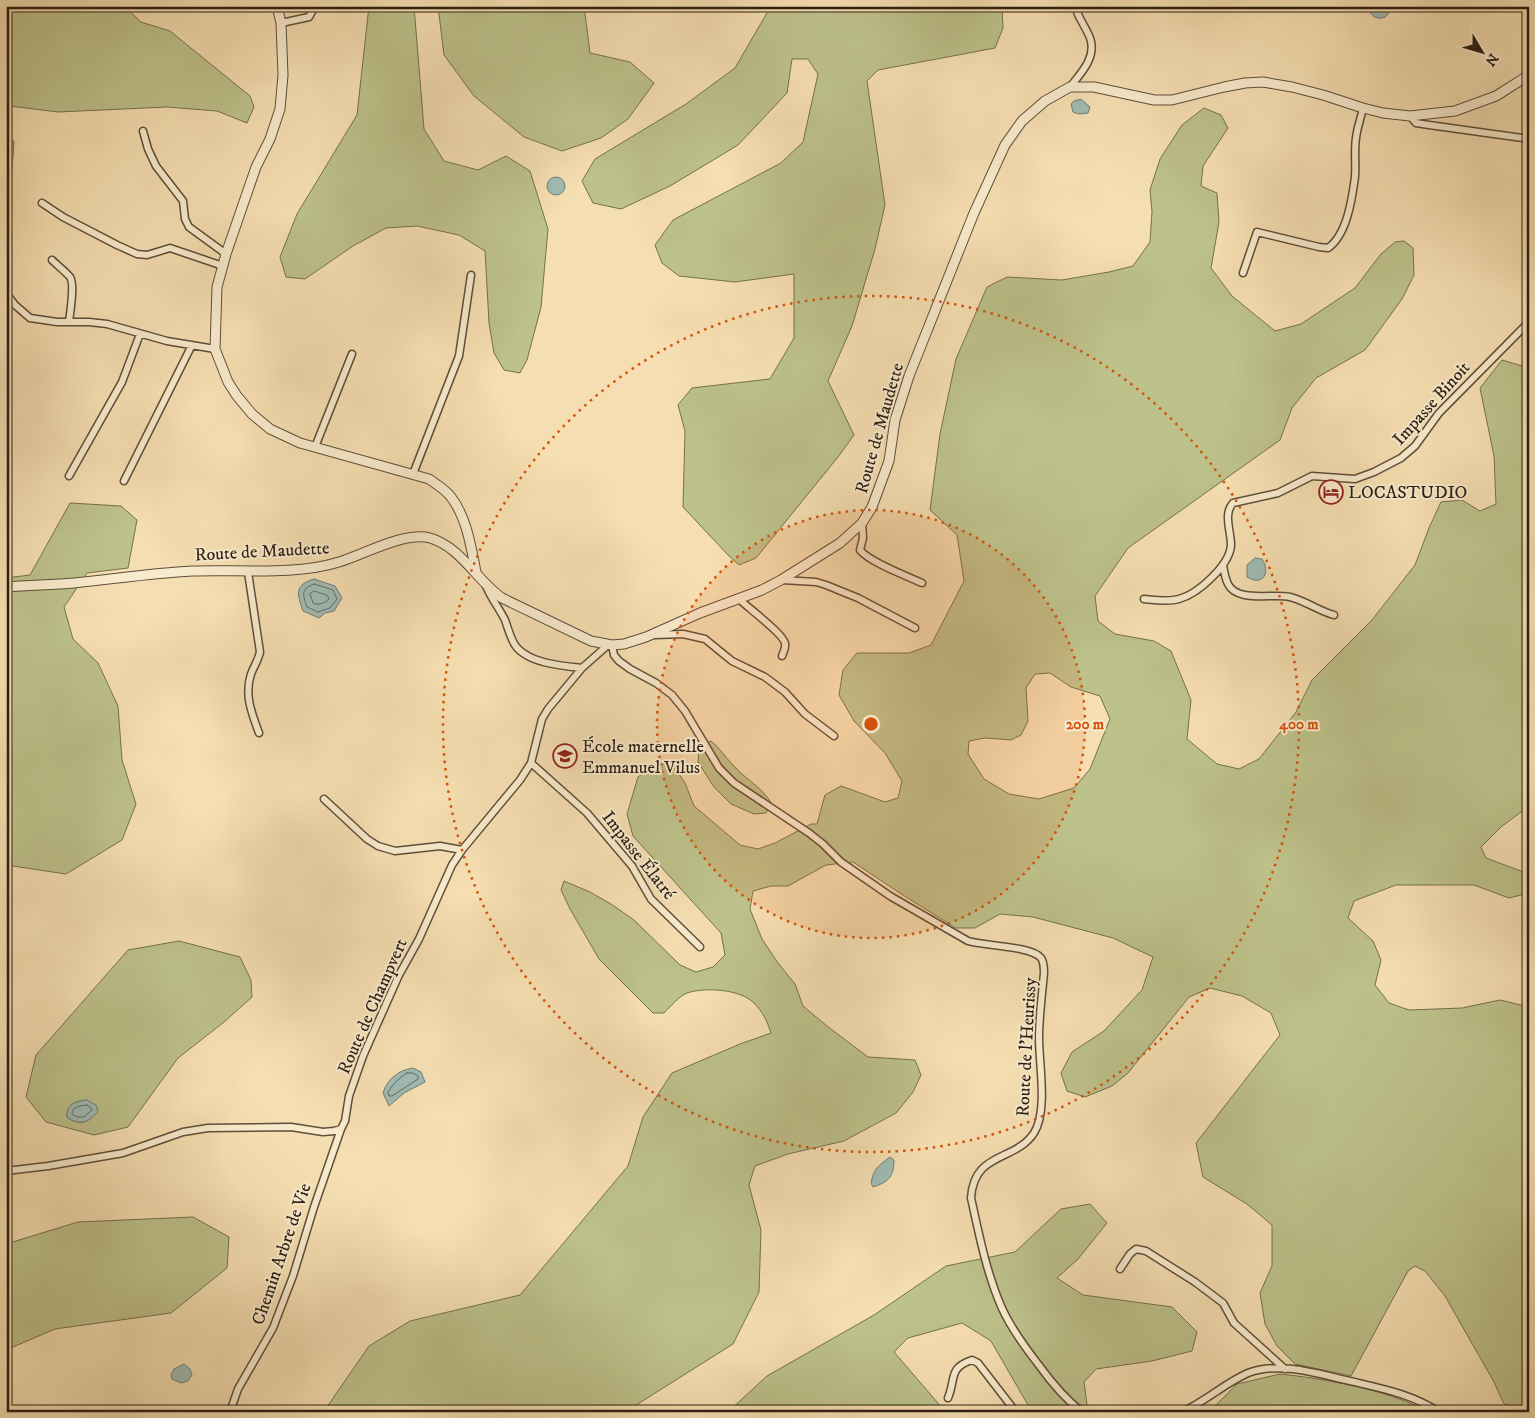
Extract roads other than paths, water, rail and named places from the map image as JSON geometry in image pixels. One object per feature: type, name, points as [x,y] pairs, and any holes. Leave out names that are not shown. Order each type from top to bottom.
[{"type":"street","points":[[277,6],[281,23],[283,75],[280,110],[270,139],[256,167],[226,254],[216,296],[215,349],[228,382],[237,396],[252,414],[270,429],[300,443],[429,479],[450,496],[458,509],[466,529],[476,572]]},
{"type":"street","points":[[281,23],[308,17],[315,6]]},
{"type":"street","points":[[1070,87],[1089,60],[1092,51],[1090,39],[1075,6]]},
{"type":"street","name":"Route de Maudette","points":[[6,587],[74,583],[135,575],[193,571],[248,572],[308,568],[338,563],[393,542],[420,537],[429,538],[443,544],[458,555],[476,572],[486,585],[502,598],[591,641],[610,645],[624,644],[652,635],[781,580],[840,543],[862,523],[872,507],[889,462],[896,420],[909,376],[974,213],[1004,145],[1022,121],[1045,101],[1070,87],[1094,87],[1154,100],[1172,100],[1224,87],[1263,82],[1292,87],[1384,113],[1410,116],[1455,111],[1496,96],[1529,75]]},
{"type":"street","points":[[1243,273],[1257,232],[1319,247],[1328,248],[1334,244],[1339,237],[1349,211],[1355,176],[1356,137],[1363,108]]},
{"type":"street","points":[[1410,116],[1416,122],[1429,125],[1529,139]]},
{"type":"street","points":[[143,131],[148,149],[156,166],[183,201],[189,226],[226,254]]},
{"type":"street","points":[[42,203],[63,217],[137,254],[148,255],[170,248],[223,266]]},
{"type":"street","points":[[52,260],[69,276],[71,281],[72,302],[69,322]]},
{"type":"street","points":[[413,474],[459,356],[471,275]]},
{"type":"street","points":[[6,293],[15,305],[30,318],[57,322],[107,324],[168,341],[215,349]]},
{"type":"street","name":"Impasse Binoit","points":[[1144,599],[1170,600],[1186,597],[1204,585],[1223,565],[1231,545],[1228,512],[1233,503],[1278,493],[1312,476],[1354,479],[1374,472],[1401,458],[1414,446],[1439,413],[1529,322]]},
{"type":"street","points":[[69,476],[122,382],[140,334]]},
{"type":"street","points":[[124,481],[192,345]]},
{"type":"street","points":[[315,447],[352,354]]},
{"type":"street","points":[[862,523],[863,538],[860,550],[884,566],[922,583]]},
{"type":"street","points":[[1223,565],[1227,582],[1231,589],[1237,593],[1247,596],[1287,597],[1334,615]]},
{"type":"street","points":[[248,572],[260,652],[249,681],[248,693],[252,714],[259,733]]},
{"type":"street","points":[[781,580],[816,582],[826,585],[858,598],[915,628]]},
{"type":"street","points":[[486,585],[491,598],[505,620],[517,648],[540,661],[560,666],[582,668]]},
{"type":"street","points":[[738,599],[784,640],[786,645],[782,656]]},
{"type":"street","points":[[652,635],[682,634],[705,639],[732,662],[765,678],[785,692],[805,714],[834,736]]},
{"type":"street","name":"Route de Champvert","points":[[341,1129],[345,1121],[354,1078],[399,975],[419,939],[452,865],[462,850],[520,780],[531,763],[542,720],[548,708],[582,668],[610,645]]},
{"type":"street","name":"Route de l'Heurissy","points":[[610,645],[619,661],[672,695],[685,711],[719,768],[734,783],[809,833],[841,862],[890,896],[968,941],[980,945],[1023,949],[1034,952],[1041,958],[1044,965],[1044,973],[1039,1039],[1042,1078],[1039,1119],[1035,1132],[1025,1143],[990,1162],[980,1171],[972,1187],[971,1198],[988,1272],[1001,1306],[1014,1331],[1054,1386],[1082,1412]]},
{"type":"street","name":"Impasse Élatré","points":[[531,763],[587,813],[632,866],[651,899],[700,947]]},
{"type":"street","points":[[324,798],[367,839],[378,846],[395,851],[440,846],[462,850]]},
{"type":"street","points":[[6,1171],[123,1153],[183,1132],[208,1128],[291,1127],[323,1132],[341,1129]]},
{"type":"street","name":"Chemin Arbre de Vie","points":[[230,1412],[238,1389],[273,1328],[341,1129]]},
{"type":"street","points":[[1120,1269],[1130,1254],[1136,1249],[1146,1251],[1195,1282],[1223,1303],[1234,1323],[1285,1369]]},
{"type":"street","points":[[948,1398],[956,1369],[962,1363],[972,1360],[978,1363],[1014,1412]]},
{"type":"street","points":[[1182,1412],[1249,1373],[1285,1369],[1319,1374],[1391,1390],[1439,1412]]},
{"type":"water","points":[[1368,6],[1393,6],[1386,16],[1379,18],[1371,14]]},
{"type":"water","points":[[1081,99],[1090,107],[1088,113],[1079,114],[1073,112],[1071,104]]},
{"type":"water","points":[[556,177],[562,180],[565,186],[562,192],[556,195],[550,192],[547,186],[550,180]]},
{"type":"water","points":[[1255,558],[1262,559],[1266,569],[1264,577],[1253,580],[1247,577],[1247,565]]},
{"type":"water","points":[[314,579],[335,586],[342,598],[334,611],[325,613],[319,618],[303,611],[299,600],[300,587]]},
{"type":"water","points":[[413,1068],[421,1072],[425,1082],[404,1093],[389,1106],[383,1093],[387,1083],[398,1073]]},
{"type":"water","points":[[87,1100],[96,1105],[98,1111],[91,1118],[84,1122],[76,1122],[67,1117],[68,1109],[72,1104]]},
{"type":"water","points":[[890,1157],[894,1160],[890,1178],[873,1187],[871,1183],[875,1171]]},
{"type":"water","points":[[184,1364],[190,1369],[192,1375],[188,1381],[181,1383],[172,1379],[171,1375],[174,1369]]},
{"type":"place","name":"LOCASTUDIO","points":[[1331,492]]},
{"type":"place","name":"École maternelle Emmanuel Vilus","points":[[565,756]]}]
